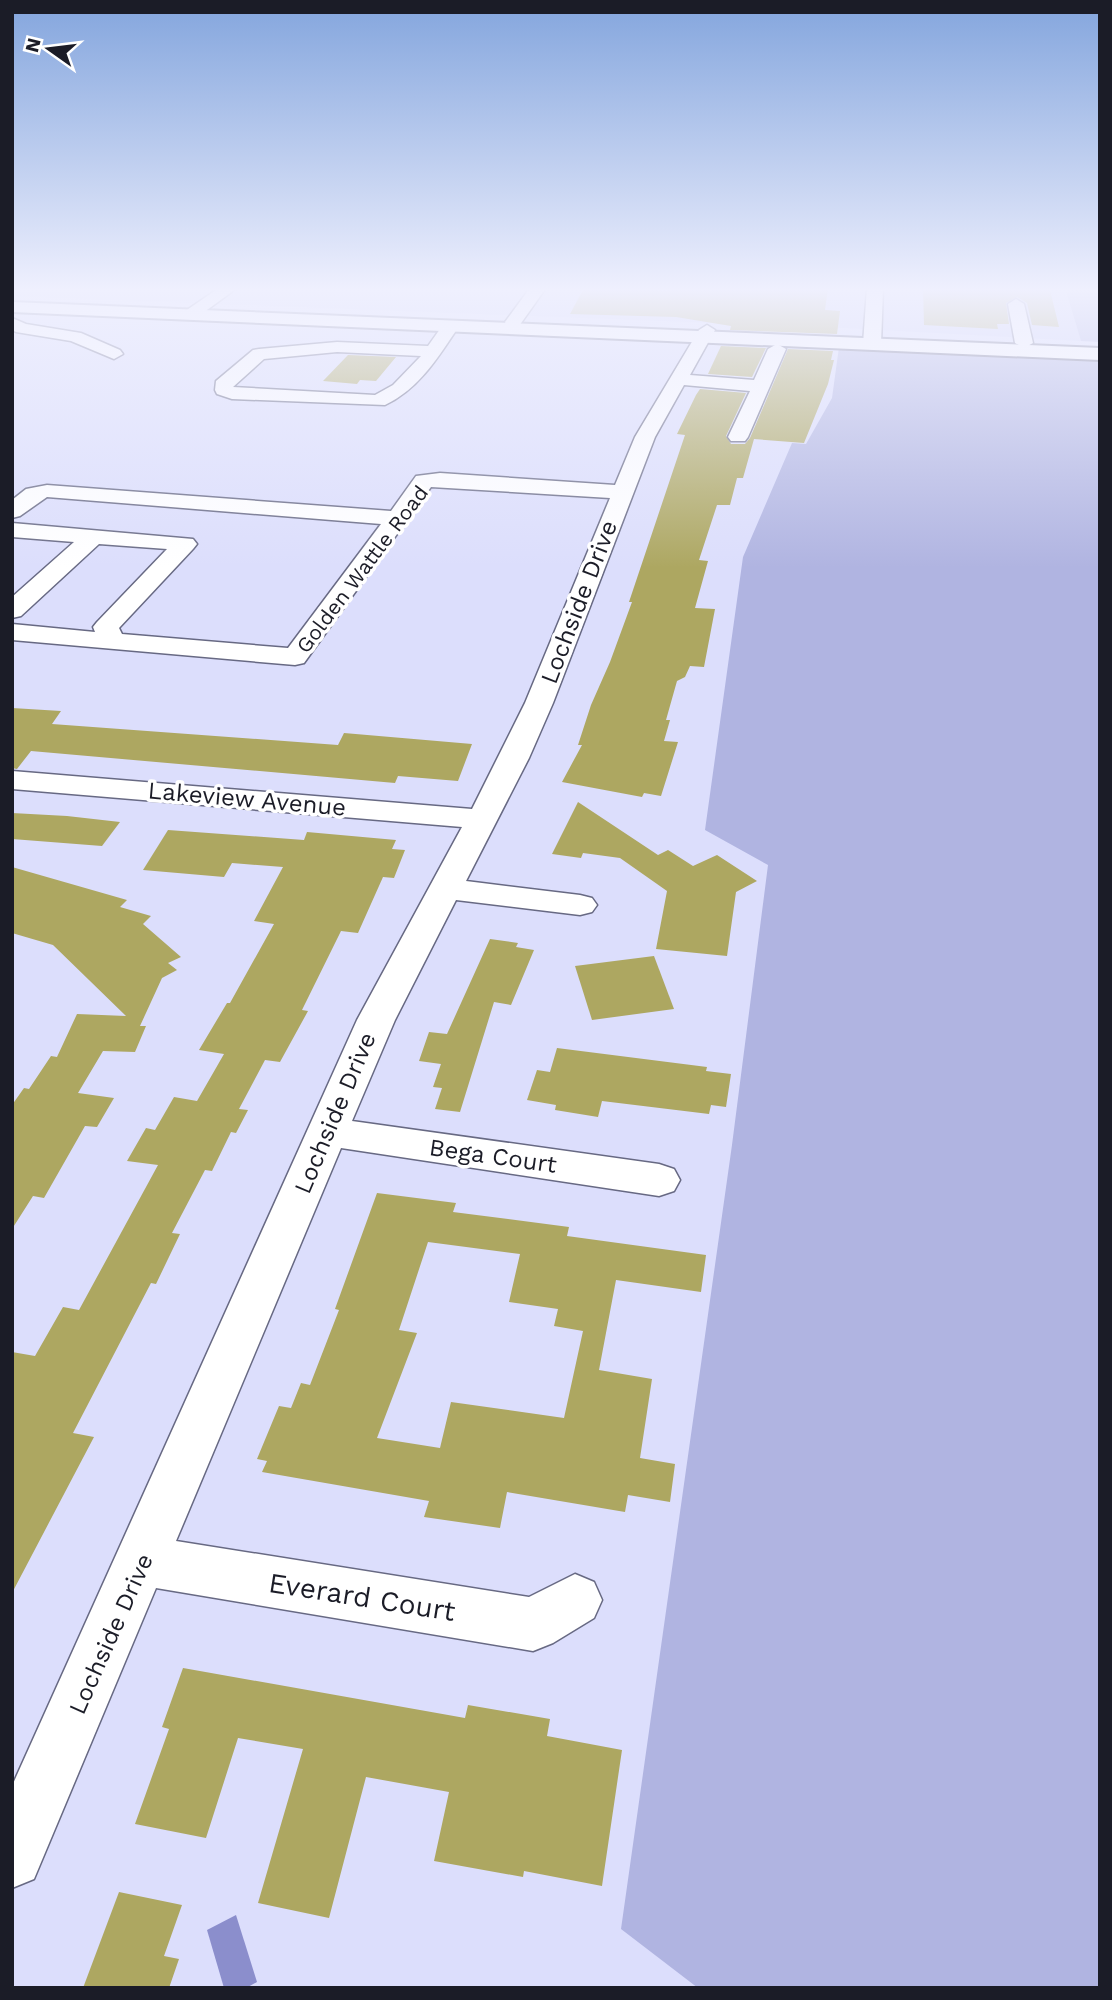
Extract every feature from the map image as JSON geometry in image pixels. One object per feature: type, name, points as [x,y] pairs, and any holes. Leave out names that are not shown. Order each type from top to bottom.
[{"type":"street","points":[[227,381],[223,385],[224,390],[378,401],[390,397],[407,381]]},
{"type":"street","name":"Lochside Drive","points":[[19,1826],[143,1561],[376,1020],[482,819],[539,703],[645,437],[677,381]]},
{"type":"street","points":[[706,381],[761,386]]},
{"type":"street","points":[[738,437],[763,381]]},
{"type":"street","name":"Golden Wattle Road","points":[[112,641],[295,657],[424,481],[440,479],[622,492]]},
{"type":"street","points":[[12,511],[34,494],[47,491],[396,518]]},
{"type":"street","points":[[12,632],[112,641],[106,627],[223,505]]},
{"type":"street","points":[[12,530],[185,544]]},
{"type":"street","points":[[12,611],[93,537]]},
{"type":"street","name":"Lakeview Avenue","points":[[12,780],[482,819]]},
{"type":"street","points":[[445,889],[580,905]]},
{"type":"street","name":"Bega Court","points":[[327,1132],[659,1181]]},
{"type":"street","name":"Everard Court","points":[[143,1561],[533,1624],[575,1600]]},
{"type":"shaded area","points":[[834,381],[1100,381],[1100,1988],[698,1988],[621,1929],[732,1145],[768,865],[705,830],[743,557],[792,443],[806,444],[832,398]]},
{"type":"shaded area","points":[[236,1915],[257,1982],[246,1988],[224,1988],[207,1930]]},
{"type":"building","points":[[327,381],[359,381],[357,384]]},
{"type":"building","points":[[774,381],[829,381],[804,443],[754,439],[743,478],[737,478],[730,505],[717,505],[699,560],[708,561],[695,608],[715,609],[704,667],[690,666],[685,677],[677,681],[666,720],[670,720],[664,741],[678,742],[661,796],[644,793],[642,797],[562,782],[582,745],[578,745],[591,705],[632,602],[629,602],[685,435],[677,434],[700,389],[746,393],[726,436],[731,444],[745,444]]},
{"type":"building","points":[[12,708],[61,711],[52,724],[338,745],[344,733],[472,744],[458,781],[398,776],[395,783],[31,751],[17,769],[12,768]]},
{"type":"building","points":[[578,802],[658,855],[668,850],[693,866],[717,855],[757,881],[736,892],[727,956],[656,949],[667,891],[620,858],[583,853],[581,858],[552,854]]},
{"type":"building","points":[[12,813],[120,822],[102,846],[12,839]]},
{"type":"building","points":[[168,830],[304,840],[307,832],[396,840],[392,849],[405,850],[394,878],[383,877],[358,933],[341,931],[302,1010],[308,1011],[280,1062],[265,1060],[239,1109],[248,1110],[236,1133],[231,1132],[212,1171],[205,1170],[172,1233],[180,1234],[156,1284],[151,1283],[73,1433],[94,1437],[12,1593],[12,1352],[35,1356],[63,1307],[79,1310],[158,1165],[127,1161],[146,1128],[155,1130],[174,1097],[197,1101],[224,1054],[199,1050],[227,1003],[230,1003],[274,924],[254,921],[283,867],[232,863],[224,877],[143,870]]},
{"type":"building","points":[[12,867],[127,900],[120,907],[151,916],[143,924],[181,957],[168,963],[177,970],[162,978],[140,1026],[146,1026],[135,1052],[103,1051],[78,1093],[114,1098],[97,1127],[85,1126],[44,1198],[33,1196],[12,1229],[12,1105],[24,1088],[29,1089],[51,1056],[57,1057],[77,1014],[126,1016],[53,945],[12,933]]},
{"type":"building","points":[[490,939],[518,943],[516,947],[534,950],[511,1005],[494,1002],[460,1112],[435,1109],[442,1088],[433,1087],[441,1064],[419,1061],[429,1032],[447,1034]]},
{"type":"building","points":[[654,956],[674,1009],[592,1020],[575,966]]},
{"type":"building","points":[[557,1048],[707,1067],[706,1071],[731,1074],[726,1107],[711,1105],[709,1114],[602,1101],[598,1117],[555,1110],[556,1105],[527,1100],[537,1070],[550,1072]]},
{"type":"building","points":[[377,1193],[456,1203],[453,1212],[569,1227],[567,1236],[706,1255],[701,1292],[616,1280],[599,1370],[652,1379],[640,1458],[675,1464],[670,1502],[628,1495],[625,1512],[507,1492],[500,1528],[424,1517],[429,1501],[262,1472],[267,1461],[257,1459],[279,1406],[291,1408],[301,1383],[310,1385],[339,1310],[335,1309]],"holes":[[[428,1242],[520,1254],[509,1302],[558,1309],[554,1326],[583,1331],[564,1418],[451,1402],[440,1448],[377,1438],[417,1333],[399,1330]]]},
{"type":"building","points":[[183,1668],[465,1718],[468,1705],[550,1719],[547,1736],[622,1750],[602,1886],[524,1871],[523,1877],[434,1861],[449,1792],[366,1777],[329,1918],[258,1903],[303,1749],[238,1738],[206,1838],[135,1824],[169,1729],[162,1727]]},
{"type":"building","points":[[119,1892],[182,1905],[164,1956],[179,1959],[169,1988],[83,1988]]}]
